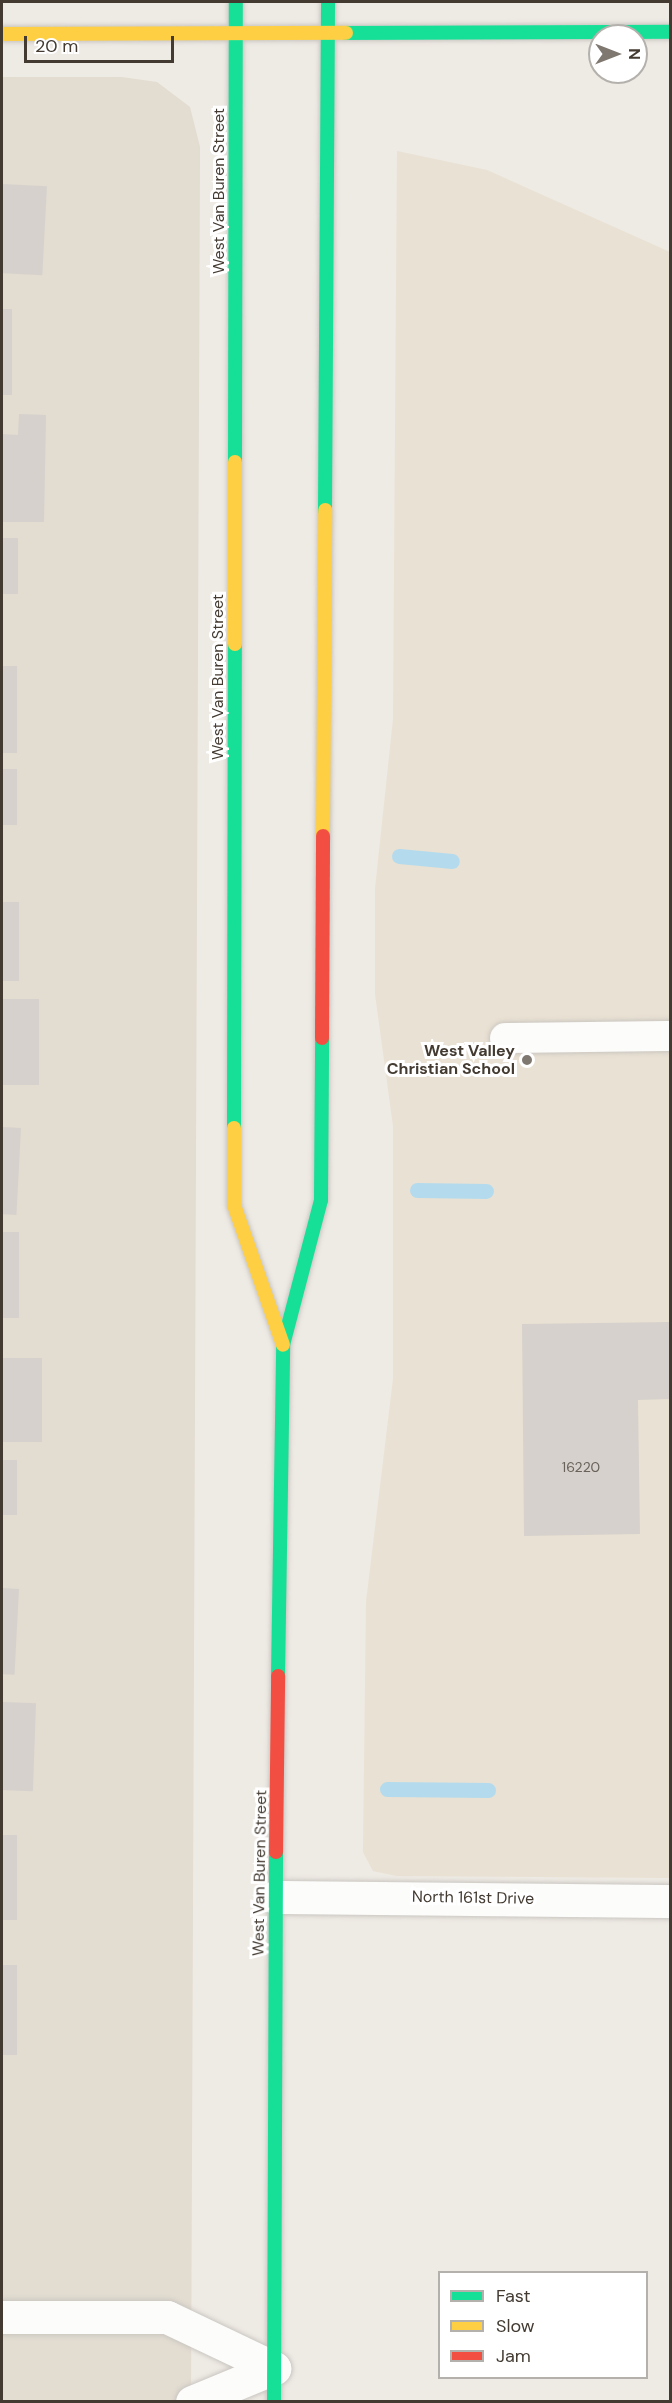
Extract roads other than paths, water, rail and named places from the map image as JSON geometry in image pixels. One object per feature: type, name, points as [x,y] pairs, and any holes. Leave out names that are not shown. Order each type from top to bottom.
[{"type":"main road","name":"West Van Buren Street","points":[[236,2],[234,1205],[283,1345]]},
{"type":"main road","name":"West Van Buren Street","points":[[274,2402],[275,1897],[283,1345],[321,1200],[328,2]]},
{"type":"main road","points":[[2,34],[670,32]]},
{"type":"street","name":"North 161st Drive","points":[[275,1897],[670,1901]]},
{"type":"street","points":[[2,2317],[167,2317],[274,2368]]},
{"type":"street","points":[[192,2402],[274,2368]]},
{"type":"lane","points":[[505,1038],[670,1036]]},
{"type":"waterway","points":[[399,856],[452,861]]},
{"type":"waterway","points":[[417,1190],[486,1191]]},
{"type":"waterway","points":[[387,1789],[488,1790]]},
{"type":"place","name":"West Valley Christian School","points":[[527,1060]]}]
